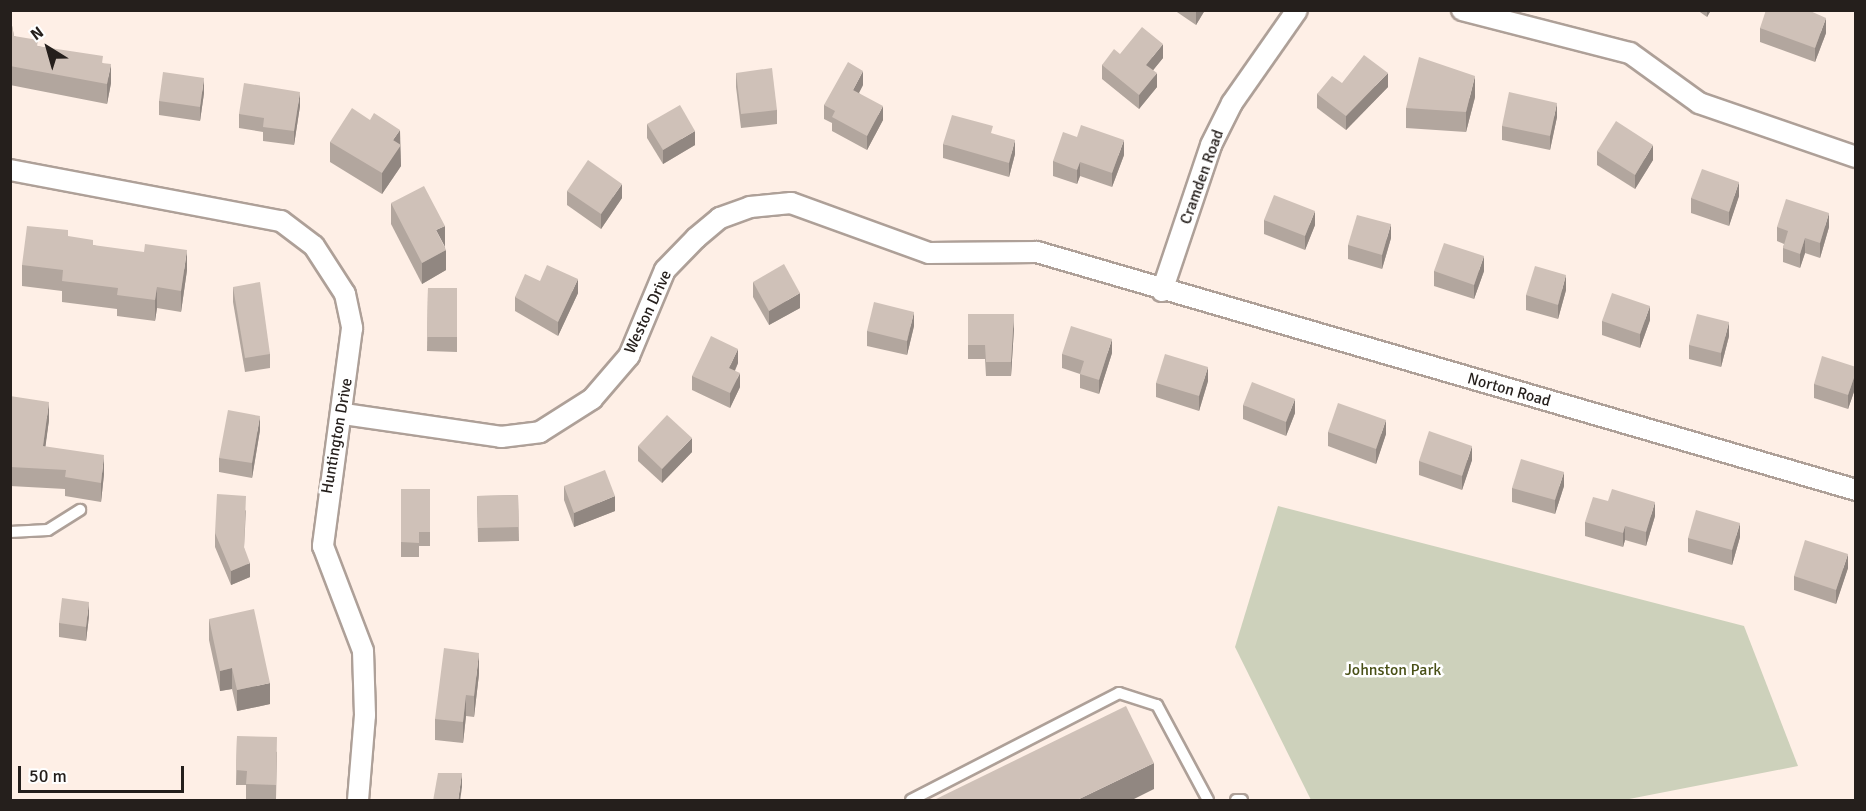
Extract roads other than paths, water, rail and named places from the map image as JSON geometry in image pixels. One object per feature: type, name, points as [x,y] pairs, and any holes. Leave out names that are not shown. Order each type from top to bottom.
[{"type":"street","name":"Cramden Road","points":[[1162,291],[1211,145],[1232,103],[1297,10]]},
{"type":"street","points":[[1462,10],[1630,53],[1700,104],[1856,157]]},
{"type":"street","name":"Huntington Drive","points":[[10,170],[281,221],[314,246],[345,294],[352,328],[344,414],[327,487],[323,546],[363,651],[365,715],[358,801]]},
{"type":"street","name":"Weston Drive","points":[[344,414],[501,437],[540,432],[592,399],[629,356],[665,270],[720,218],[750,207],[791,202],[929,253],[1037,252],[1162,291]]},
{"type":"street","name":"Norton Road","points":[[1162,291],[1856,490]]},
{"type":"lane","points":[[10,531],[48,530],[80,510]]},
{"type":"lane","points":[[911,801],[1119,693],[1157,705],[1208,801]]},
{"type":"park label","name":"Johnston Park","points":[[1393,670]]}]
